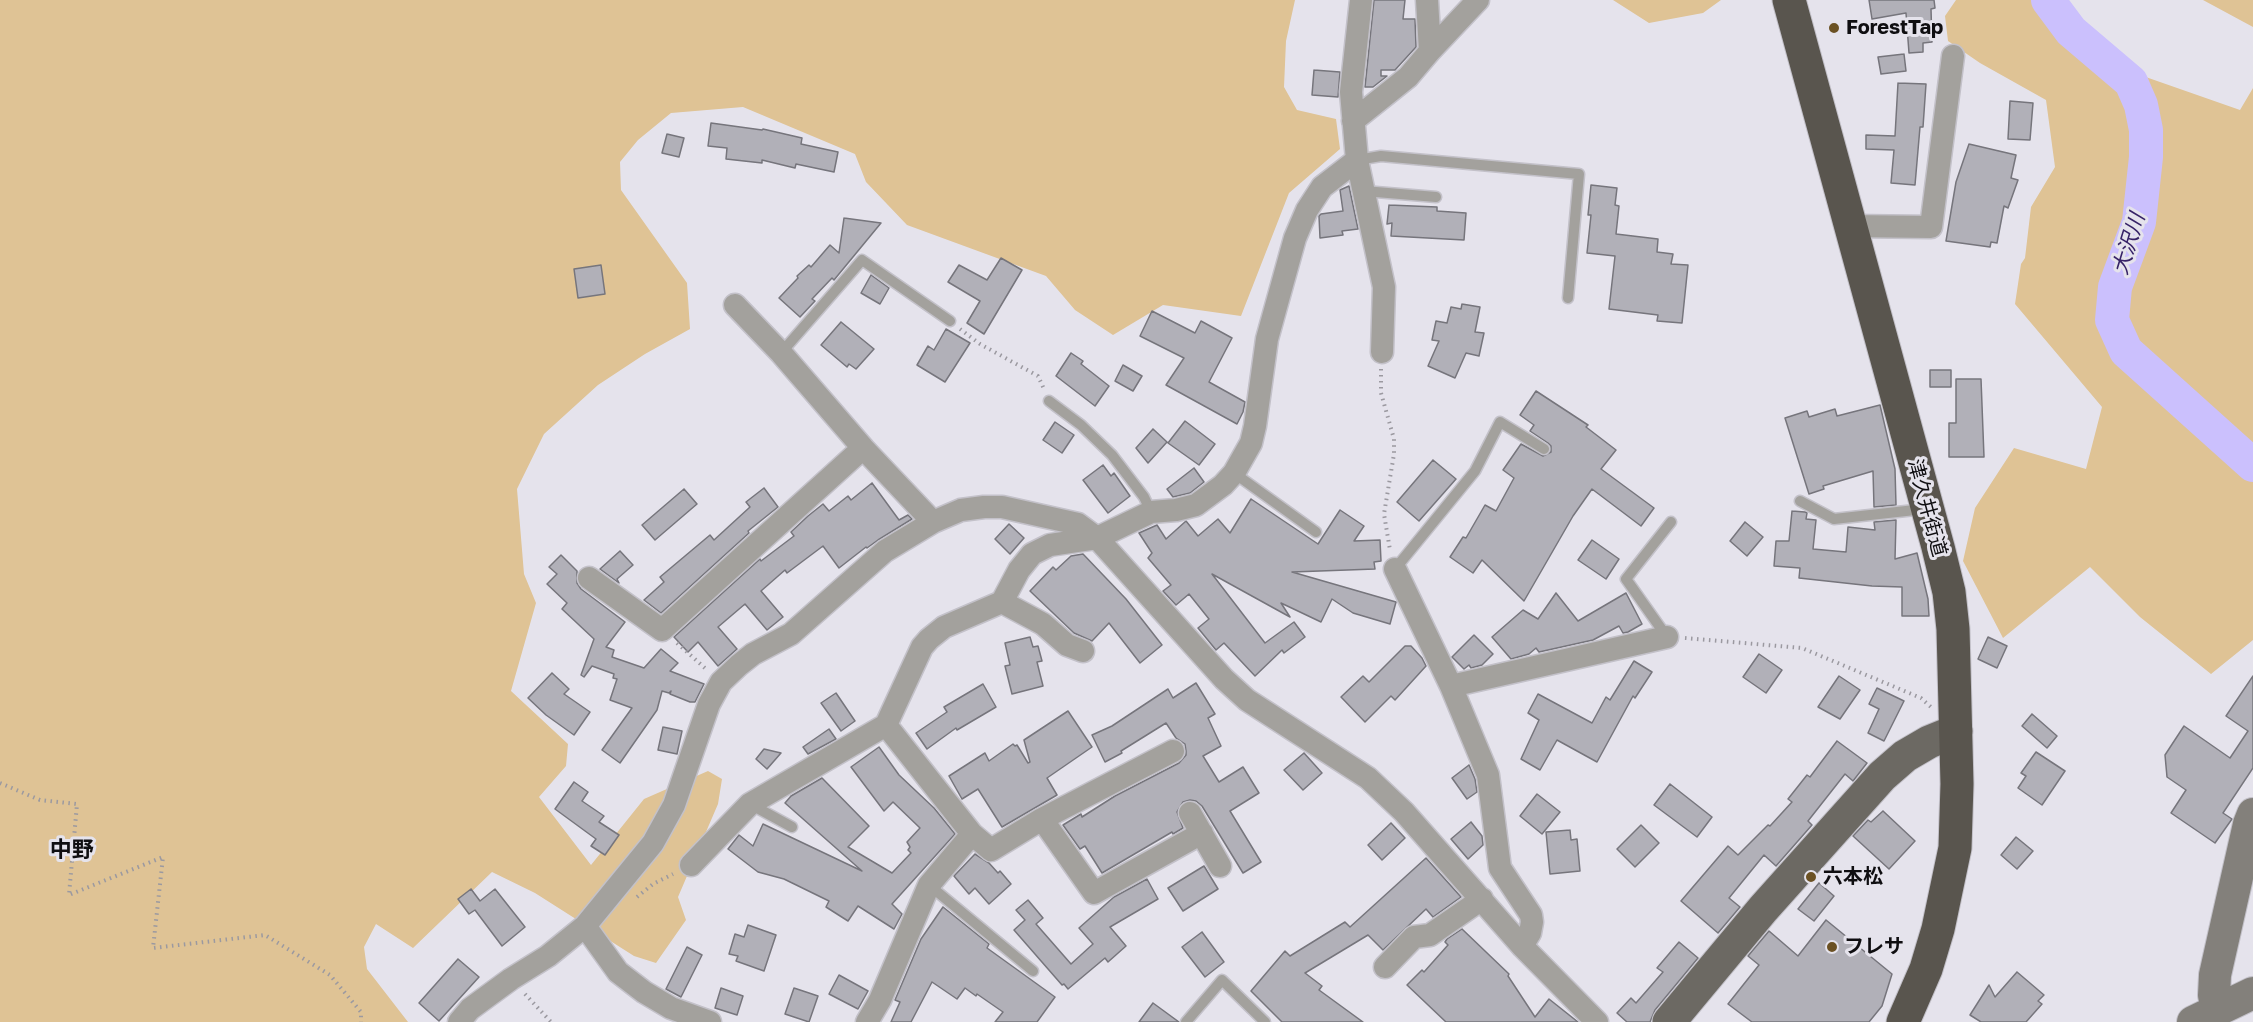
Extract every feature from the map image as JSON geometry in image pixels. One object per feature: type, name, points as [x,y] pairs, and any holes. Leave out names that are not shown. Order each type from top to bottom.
[{"type":"highway","name":"津久井街道","points":[[1789,0],[1949,592],[1953,628],[1956,731],[1956,819],[1950,878],[1929,957],[1903,1022]]},
{"type":"main road","points":[[1669,1022],[1763,909],[1882,776],[1905,756],[1929,742],[1956,731]]},
{"type":"street","points":[[1361,0],[1351,92],[1357,160],[1384,287],[1382,352]]},
{"type":"street","points":[[1427,0],[1430,51]]},
{"type":"street","points":[[1353,121],[1408,77],[1478,0]]},
{"type":"street","points":[[1850,226],[1931,227],[1953,56]]},
{"type":"street","points":[[691,865],[750,804],[886,725],[922,647],[945,627],[1002,602],[1019,570],[1032,554],[1050,545],[1097,538],[1151,512],[1176,510],[1196,504],[1223,485],[1234,474],[1246,452],[1255,426],[1267,339],[1295,238],[1307,210],[1322,187],[1357,160]]},
{"type":"street","points":[[735,305],[781,353],[863,448],[933,522]]},
{"type":"street","points":[[589,578],[662,630],[863,448]]},
{"type":"street","points":[[459,1022],[470,1009],[548,956],[585,926],[653,843],[674,805],[709,704],[721,682],[753,654],[791,634],[885,551],[933,522],[961,510],[1002,507],[1078,524],[1097,538],[1247,700],[1350,765],[1376,785],[1404,812],[1522,946],[1597,1022]]},
{"type":"street","points":[[1395,568],[1451,686],[1488,775],[1500,868],[1531,915],[1530,933],[1522,946]]},
{"type":"street","points":[[1002,602],[1043,624],[1067,645],[1083,651]]},
{"type":"street","points":[[1451,686],[1667,637]]},
{"type":"street","points":[[886,725],[972,834],[991,850],[1042,819],[1173,751]]},
{"type":"street","points":[[1190,813],[1220,866]]},
{"type":"street","points":[[2205,1016],[2214,995],[2215,975],[2253,814]]},
{"type":"street","points":[[1042,819],[1094,893],[1202,833]]},
{"type":"street","points":[[867,1022],[880,1000],[929,885],[972,834]]},
{"type":"street","points":[[1386,967],[1414,937],[1430,935],[1482,899]]},
{"type":"street","points":[[585,926],[618,972],[644,992],[671,1008],[710,1022]]},
{"type":"street","points":[[2205,1016],[2253,993]]},
{"type":"lane","points":[[1357,160],[1381,156],[1580,174],[1568,298]]},
{"type":"lane","points":[[1365,191],[1436,197]]},
{"type":"lane","points":[[781,353],[862,260],[950,321]]},
{"type":"lane","points":[[1049,401],[1081,425],[1112,454],[1144,497],[1151,512]]},
{"type":"lane","points":[[1395,568],[1475,471],[1500,422],[1544,449]]},
{"type":"lane","points":[[1234,474],[1316,532]]},
{"type":"lane","points":[[1800,501],[1834,519],[1927,509]]},
{"type":"lane","points":[[1667,637],[1626,579],[1671,522]]},
{"type":"lane","points":[[750,804],[792,827]]},
{"type":"lane","points":[[929,885],[1033,971]]},
{"type":"lane","points":[[1186,1022],[1222,980],[1264,1022]]},
{"type":"path","points":[[950,321],[980,344],[1038,376],[1049,401]]},
{"type":"path","points":[[1382,352],[1381,393],[1394,439],[1394,454],[1384,514],[1395,568]]},
{"type":"path","points":[[662,630],[721,682]]},
{"type":"path","points":[[1667,637],[1802,648],[1921,698],[1956,731]]},
{"type":"path","points":[[0,783],[40,800],[76,804],[69,895],[163,857],[153,948],[265,935],[330,975],[361,1012],[361,1022]]},
{"type":"path","points":[[635,899],[653,884],[691,865]]},
{"type":"path","points":[[511,979],[551,1022]]},
{"type":"shaded area","points":[[0,0],[1295,0],[1286,41],[1284,87],[1297,110],[1336,119],[1340,149],[1289,193],[1241,316],[1163,305],[1113,335],[1075,310],[1046,276],[907,225],[866,182],[855,154],[743,107],[671,113],[638,140],[620,162],[621,190],[687,283],[690,329],[645,354],[598,385],[544,434],[517,489],[524,574],[536,603],[511,691],[568,744],[566,766],[539,797],[591,865],[644,799],[708,771],[722,779],[718,804],[678,897],[686,920],[656,963],[634,956],[535,893],[492,872],[413,948],[376,924],[364,947],[367,969],[408,1022],[0,1022]]},
{"type":"shaded area","points":[[1613,0],[1721,0],[1703,13],[1649,23]]},
{"type":"shaded area","points":[[1956,0],[2044,0],[2043,11],[2101,69],[2140,75],[2240,110],[2253,88],[2253,640],[2211,674],[2140,617],[2090,567],[2003,638],[1963,561],[1975,508],[2014,448],[2086,469],[2102,407],[2015,304],[2021,264],[2025,258],[2031,207],[2055,167],[2046,100],[1980,63],[1948,41],[1945,16]]},
{"type":"shaded area","points":[[2203,0],[2253,0],[2253,27]]},
{"type":"building","points":[[1374,0],[1405,0],[1403,19],[1415,19],[1416,47],[1395,70],[1381,70],[1381,76],[1387,76],[1373,87],[1365,87]]},
{"type":"building","points":[[1869,0],[1934,0],[1935,8],[1931,9],[1932,42],[1923,43],[1923,52],[1909,53],[1906,13],[1872,19]]},
{"type":"building","points":[[1904,54],[1906,71],[1881,74],[1878,57]]},
{"type":"building","points":[[1314,70],[1340,72],[1338,97],[1312,95]]},
{"type":"building","points":[[1898,83],[1926,84],[1915,185],[1891,183],[1894,150],[1866,149],[1866,135],[1895,136]]},
{"type":"building","points":[[2010,101],[2033,103],[2030,140],[2008,139]]},
{"type":"building","points":[[711,123],[763,129],[802,138],[801,144],[838,152],[834,172],[796,164],[795,168],[762,160],[762,163],[726,159],[727,148],[708,146]]},
{"type":"building","points":[[667,134],[684,138],[679,157],[662,153]]},
{"type":"building","points":[[1969,144],[2016,155],[2011,178],[2018,180],[2008,208],[2004,206],[1997,243],[1991,242],[1990,247],[1946,241],[1956,182]]},
{"type":"building","points":[[1591,185],[1617,188],[1615,205],[1619,206],[1616,234],[1658,239],[1657,252],[1673,254],[1671,264],[1688,265],[1682,323],[1657,321],[1658,315],[1609,309],[1615,256],[1587,253]]},
{"type":"building","points":[[1349,186],[1358,229],[1342,231],[1343,235],[1320,238],[1319,216],[1343,211],[1340,190]]},
{"type":"building","points":[[1389,205],[1437,207],[1437,211],[1466,213],[1464,240],[1391,236],[1392,223],[1387,224]]},
{"type":"building","points":[[844,218],[881,223],[834,280],[832,278],[812,299],[815,301],[800,317],[779,298],[798,278],[797,276],[809,265],[811,267],[830,245],[839,253]]},
{"type":"building","points":[[1001,258],[1022,270],[984,334],[967,323],[980,301],[948,282],[959,265],[987,280]]},
{"type":"building","points":[[601,265],[605,294],[578,298],[574,269]]},
{"type":"building","points":[[871,275],[889,288],[880,304],[861,293]]},
{"type":"building","points":[[1462,304],[1480,307],[1475,332],[1484,333],[1479,356],[1466,353],[1455,378],[1428,366],[1439,341],[1432,340],[1436,321],[1447,323],[1451,307],[1461,309]]},
{"type":"building","points":[[1152,311],[1195,333],[1201,321],[1232,338],[1209,382],[1245,402],[1237,424],[1166,385],[1184,358],[1140,336]]},
{"type":"building","points":[[841,322],[874,349],[856,369],[849,364],[847,367],[821,345]]},
{"type":"building","points":[[946,329],[970,343],[945,382],[917,365],[928,346],[934,350]]},
{"type":"building","points":[[1071,353],[1083,361],[1081,364],[1109,386],[1095,406],[1056,376]]},
{"type":"building","points":[[1123,365],[1142,376],[1133,391],[1115,381]]},
{"type":"building","points":[[1930,370],[1951,370],[1951,387],[1930,387]]},
{"type":"building","points":[[1956,379],[1981,379],[1984,457],[1949,457],[1949,423],[1956,423]]},
{"type":"building","points":[[1536,391],[1588,425],[1586,427],[1616,450],[1601,469],[1654,508],[1641,526],[1592,489],[1573,516],[1524,601],[1482,560],[1473,573],[1450,557],[1463,537],[1466,538],[1485,505],[1496,511],[1514,478],[1503,470],[1521,444],[1543,456],[1551,452],[1551,446],[1548,443],[1530,431],[1534,425],[1520,415]]},
{"type":"building","points":[[1880,405],[1895,469],[1896,505],[1874,507],[1873,471],[1823,486],[1824,489],[1809,494],[1785,418],[1807,411],[1809,417],[1835,409],[1837,416]]},
{"type":"building","points":[[1185,421],[1215,444],[1199,465],[1168,443]]},
{"type":"building","points":[[1055,422],[1074,435],[1062,453],[1043,440]]},
{"type":"building","points":[[1153,429],[1167,442],[1148,463],[1136,448]]},
{"type":"building","points":[[1433,460],[1456,479],[1419,521],[1397,502]]},
{"type":"building","points":[[1103,465],[1111,476],[1114,473],[1130,496],[1108,513],[1083,480]]},
{"type":"building","points":[[1194,468],[1204,482],[1190,493],[1173,497],[1167,489]]},
{"type":"building","points":[[872,483],[899,520],[908,515],[912,519],[866,547],[839,568],[823,546],[787,573],[785,570],[761,591],[783,617],[767,630],[745,604],[718,627],[737,649],[718,666],[698,642],[688,652],[674,637],[760,559],[761,561],[794,536],[791,532],[823,504],[829,511],[848,496],[851,500]]},
{"type":"building","points":[[764,488],[778,507],[748,531],[749,533],[661,613],[644,600],[664,582],[660,577],[710,535],[714,540],[750,507],[746,502]]},
{"type":"building","points":[[684,489],[697,504],[655,540],[642,525]]},
{"type":"building","points":[[1251,499],[1318,544],[1340,510],[1364,526],[1354,541],[1380,540],[1381,561],[1374,562],[1375,569],[1292,572],[1396,602],[1390,624],[1353,613],[1332,599],[1321,622],[1281,603],[1290,617],[1212,574],[1265,643],[1294,622],[1305,637],[1284,653],[1282,650],[1255,676],[1224,643],[1216,650],[1198,628],[1209,619],[1189,594],[1176,605],[1163,591],[1171,585],[1148,558],[1152,553],[1139,533],[1157,525],[1166,539],[1186,521],[1198,536],[1218,519],[1230,533]]},
{"type":"building","points":[[1792,511],[1805,512],[1807,513],[1806,519],[1816,520],[1813,549],[1846,552],[1848,527],[1875,530],[1874,522],[1896,520],[1895,559],[1917,553],[1928,599],[1929,616],[1902,616],[1902,587],[1799,578],[1800,568],[1774,566],[1776,541],[1789,541]]},
{"type":"building","points":[[1745,522],[1763,537],[1747,556],[1730,541]]},
{"type":"building","points":[[1009,524],[1024,538],[1010,554],[995,539]]},
{"type":"building","points":[[1592,540],[1619,559],[1606,579],[1578,560]]},
{"type":"building","points":[[620,551],[633,565],[617,579],[619,583],[600,569]]},
{"type":"building","points":[[1083,554],[1126,599],[1162,645],[1140,663],[1109,623],[1092,641],[1074,633],[1030,591],[1053,567],[1056,570],[1071,556]]},
{"type":"building","points":[[561,555],[577,571],[577,583],[581,589],[625,622],[606,647],[614,650],[612,657],[644,668],[661,649],[678,663],[670,671],[704,684],[695,702],[670,694],[671,691],[669,693],[662,691],[657,710],[620,763],[602,750],[632,708],[610,700],[617,679],[613,678],[614,674],[592,666],[584,677],[581,675],[594,639],[562,609],[567,603],[547,584],[557,574],[549,567]]},
{"type":"building","points":[[1556,593],[1578,621],[1626,593],[1642,624],[1623,633],[1619,626],[1593,640],[1539,652],[1536,648],[1529,654],[1511,659],[1492,637],[1523,610],[1538,619]]},
{"type":"building","points":[[1474,635],[1493,654],[1482,665],[1471,668],[1469,665],[1464,669],[1452,657]]},
{"type":"building","points":[[1030,637],[1033,647],[1038,646],[1042,661],[1037,662],[1043,686],[1012,694],[1005,666],[1010,665],[1005,643]]},
{"type":"building","points":[[1988,637],[2007,646],[1997,668],[1978,659]]},
{"type":"building","points":[[1405,646],[1411,646],[1426,666],[1395,700],[1391,696],[1365,722],[1341,697],[1363,676],[1369,682]]},
{"type":"building","points":[[1759,654],[1782,670],[1766,693],[1743,677]]},
{"type":"building","points":[[1634,661],[1652,672],[1635,698],[1633,696],[1597,762],[1557,740],[1540,770],[1521,759],[1539,720],[1528,713],[1538,694],[1592,723],[1606,697],[1610,700]]},
{"type":"building","points":[[552,673],[569,689],[564,694],[590,712],[574,735],[546,715],[528,698]]},
{"type":"building","points":[[1839,676],[1860,690],[1840,719],[1818,707]]},
{"type":"building","points":[[2253,676],[2253,768],[2223,813],[2232,819],[2215,843],[2171,813],[2186,790],[2167,777],[2165,755],[2184,726],[2230,758],[2248,731],[2226,716]]},
{"type":"building","points":[[1196,683],[1215,714],[1208,718],[1221,746],[1203,756],[1219,782],[1243,767],[1259,793],[1230,811],[1261,862],[1243,873],[1202,806],[1190,800],[1183,802],[1177,812],[1183,828],[1173,834],[1172,832],[1102,873],[1085,846],[1080,849],[1063,825],[1081,814],[1082,817],[1115,796],[1179,763],[1186,755],[1186,751],[1185,744],[1176,738],[1166,723],[1105,762],[1092,735],[1112,726],[1168,689],[1173,698]]},
{"type":"building","points":[[983,684],[996,707],[957,730],[956,728],[927,749],[916,733],[947,712],[944,707]]},
{"type":"building","points":[[1877,688],[1904,701],[1884,741],[1868,733],[1879,709],[1869,704]]},
{"type":"building","points":[[836,693],[855,721],[841,731],[821,703]]},
{"type":"building","points":[[1068,711],[1092,747],[1047,778],[1057,795],[1002,827],[978,789],[962,799],[949,776],[985,753],[989,761],[1013,744],[1017,745],[1028,763],[1030,762],[1024,740]]},
{"type":"building","points":[[2032,714],[2057,736],[2047,748],[2022,726]]},
{"type":"building","points":[[663,727],[682,731],[677,754],[658,750]]},
{"type":"building","points":[[829,729],[836,739],[808,754],[803,747]]},
{"type":"building","points":[[1837,741],[1867,763],[1853,781],[1845,774],[1808,821],[1812,825],[1776,866],[1764,855],[1729,898],[1740,907],[1718,933],[1681,901],[1728,846],[1738,855],[1768,825],[1770,826],[1792,802],[1788,799],[1807,775],[1810,777]]},
{"type":"building","points":[[879,747],[899,775],[934,808],[955,834],[892,904],[902,914],[894,929],[858,906],[848,921],[826,907],[829,901],[784,879],[758,872],[728,849],[739,835],[753,846],[763,824],[862,871],[785,803],[791,796],[822,778],[869,826],[848,847],[892,873],[911,853],[907,842],[920,828],[893,802],[884,811],[851,767]]},
{"type":"building","points":[[764,749],[781,753],[767,769],[756,759]]},
{"type":"building","points":[[2036,752],[2065,771],[2042,805],[2018,788],[2026,776],[2021,773]]},
{"type":"building","points":[[1304,753],[1322,773],[1303,790],[1284,770]]},
{"type":"building","points":[[1469,765],[1477,792],[1467,799],[1452,778]]},
{"type":"building","points":[[574,782],[588,792],[582,801],[604,816],[599,822],[619,835],[605,855],[591,846],[596,839],[555,809]]},
{"type":"building","points":[[1670,784],[1712,817],[1697,837],[1654,805]]},
{"type":"building","points":[[1537,794],[1560,812],[1542,834],[1520,816]]},
{"type":"building","points":[[1883,811],[1915,841],[1889,869],[1853,836],[1868,820],[1871,822]]},
{"type":"building","points":[[1471,822],[1482,836],[1483,845],[1468,859],[1451,839]]},
{"type":"building","points":[[1391,823],[1405,838],[1382,860],[1368,845]]},
{"type":"building","points":[[1641,825],[1659,843],[1635,867],[1617,849]]},
{"type":"building","points":[[1570,830],[1571,840],[1577,839],[1580,871],[1550,874],[1546,832]]},
{"type":"building","points":[[2016,837],[2033,851],[2017,869],[2001,855]]},
{"type":"building","points":[[975,854],[989,863],[998,873],[1000,871],[1011,884],[989,904],[975,888],[969,894],[954,876]]},
{"type":"building","points":[[1426,858],[1461,897],[1433,917],[1426,909],[1383,950],[1368,935],[1305,973],[1322,986],[1319,990],[1363,1022],[1282,1022],[1251,991],[1285,951],[1290,956],[1345,922],[1350,927]]},
{"type":"building","points":[[1204,866],[1218,889],[1183,911],[1168,888]]},
{"type":"building","points":[[1147,879],[1158,899],[1110,927],[1126,946],[1108,962],[1105,958],[1068,989],[1014,930],[1025,920],[1016,910],[1028,900],[1043,918],[1036,924],[1071,964],[1093,944],[1079,928],[1114,897]]},
{"type":"building","points":[[1819,883],[1834,896],[1814,921],[1798,909]]},
{"type":"building","points":[[471,889],[480,901],[495,889],[525,927],[502,946],[475,910],[469,914],[458,899]]},
{"type":"building","points":[[943,907],[989,944],[987,948],[1055,997],[1037,1022],[995,1022],[1003,1012],[977,994],[976,996],[965,988],[957,999],[932,982],[911,1022],[891,1022],[900,1002],[895,1000],[921,939]]},
{"type":"building","name":"フレサ","points":[[1826,920],[1892,974],[1882,1006],[1869,1022],[1752,1022],[1728,1004],[1759,965],[1748,956],[1769,931],[1798,956]]},
{"type":"building","points":[[748,925],[776,935],[764,971],[736,961],[738,956],[729,954],[735,934],[744,937]]},
{"type":"building","points":[[1462,929],[1509,974],[1508,976],[1535,1017],[1549,999],[1578,1022],[1446,1022],[1407,985],[1422,970],[1424,972],[1448,945],[1445,942],[1447,939]]},
{"type":"building","points":[[1202,932],[1224,962],[1205,977],[1182,947]]},
{"type":"building","points":[[1679,942],[1698,958],[1655,1010],[1650,1022],[1627,1022],[1617,1013],[1631,998],[1636,1003],[1663,972],[1657,968]]},
{"type":"building","points":[[687,947],[702,955],[681,997],[666,989]]},
{"type":"building","points":[[458,959],[479,977],[439,1021],[419,1003]]},
{"type":"building","points":[[2017,972],[2044,995],[2038,1001],[2042,1004],[2026,1022],[1981,1022],[1970,1015],[1989,985],[1995,997]]},
{"type":"building","points":[[839,975],[868,991],[858,1009],[829,994]]},
{"type":"building","points":[[721,988],[743,996],[737,1015],[715,1008]]},
{"type":"building","points":[[794,988],[818,996],[809,1022],[785,1014]]},
{"type":"building","points":[[1153,1003],[1179,1022],[1139,1022]]},
{"type":"waterway","name":"大沢川","points":[[2048,0],[2071,31],[2131,82],[2141,105],[2146,130],[2146,157],[2139,222],[2115,287],[2112,320],[2126,351],[2253,465]]},
{"type":"place","name":"ForestTap","points":[[1834,28]]},
{"type":"place","name":"六本松","points":[[1811,877]]},
{"type":"place","name":"フレサ","points":[[1832,947]]},
{"type":"district","name":"中野","points":[[72,850]]}]
